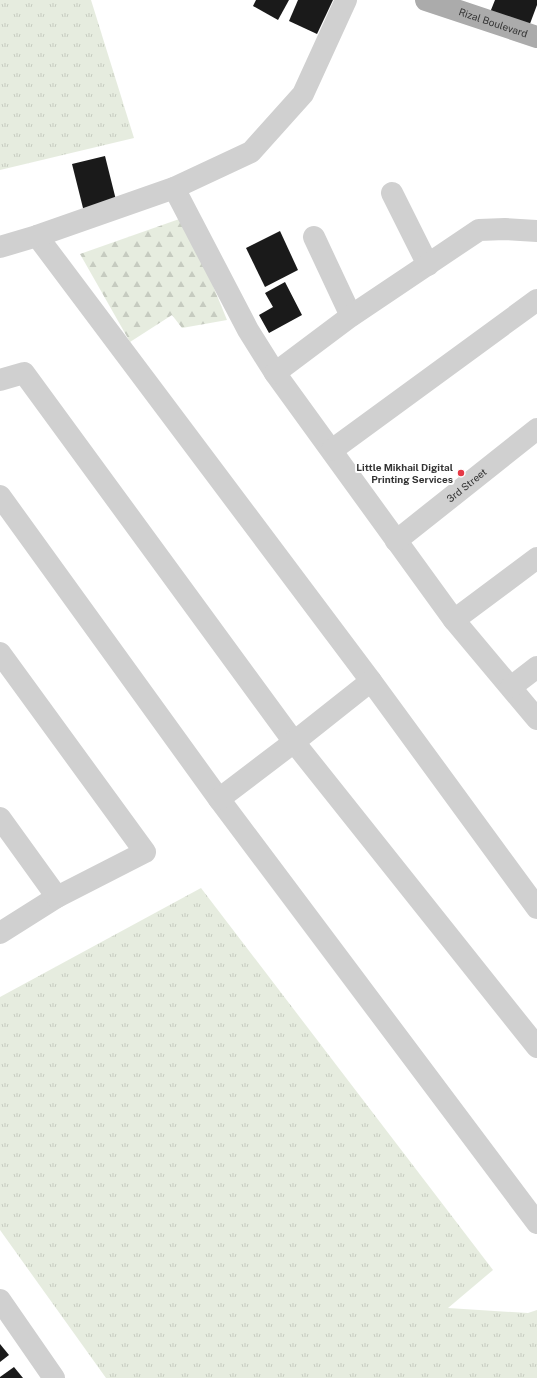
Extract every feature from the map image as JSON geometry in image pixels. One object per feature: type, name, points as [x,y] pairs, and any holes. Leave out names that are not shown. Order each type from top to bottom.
[{"type":"main road","name":"Rizal Boulevard","points":[[426,0],[537,37]]},
{"type":"street","points":[[0,247],[37,236],[174,188],[251,152],[303,94],[346,0]]},
{"type":"street","points":[[174,188],[248,330],[275,373],[454,620],[537,719]]},
{"type":"street","points":[[392,193],[428,265]]},
{"type":"street","points":[[275,373],[351,316],[479,230],[505,229],[537,231]]},
{"type":"street","points":[[37,236],[371,681],[537,908]]},
{"type":"street","points":[[314,237],[351,316]]},
{"type":"street","points":[[332,450],[537,300]]},
{"type":"street","points":[[0,380],[24,373],[294,742],[537,1047]]},
{"type":"street","name":"3rd Street","points":[[396,541],[537,429]]},
{"type":"street","points":[[0,496],[219,799],[537,1223]]},
{"type":"street","points":[[454,620],[537,558]]},
{"type":"street","points":[[0,653],[145,852],[57,897],[0,933]]},
{"type":"street","points":[[511,687],[537,667]]},
{"type":"street","points":[[219,799],[371,681]]},
{"type":"street","points":[[0,818],[57,897]]},
{"type":"street","points":[[3,1311],[54,1378]]},
{"type":"green space","points":[[0,0],[91,0],[134,138],[0,170]]},
{"type":"green space","points":[[185,217],[227,320],[182,328],[172,315],[130,342],[80,254]]},
{"type":"green space","points":[[201,888],[493,1270],[448,1308],[528,1313],[537,1310],[537,1378],[106,1378],[0,1230],[0,997]]},
{"type":"building","points":[[256,0],[289,0],[278,20],[253,6]]},
{"type":"building","points":[[298,0],[333,0],[317,34],[289,21]]},
{"type":"building","points":[[495,0],[537,0],[537,5],[528,29],[489,15]]},
{"type":"building","points":[[105,156],[117,204],[84,212],[72,164]]},
{"type":"building","points":[[280,231],[298,270],[265,287],[246,248]]},
{"type":"building","points":[[285,282],[302,315],[269,333],[259,315],[273,307],[265,293]]},
{"type":"building","points":[[0,1344],[9,1355],[0,1362]]},
{"type":"building","points":[[14,1367],[23,1378],[0,1378],[0,1377]]},
{"type":"place","name":"Little Mikhail Digital Printing Services","points":[[461,473]]}]
